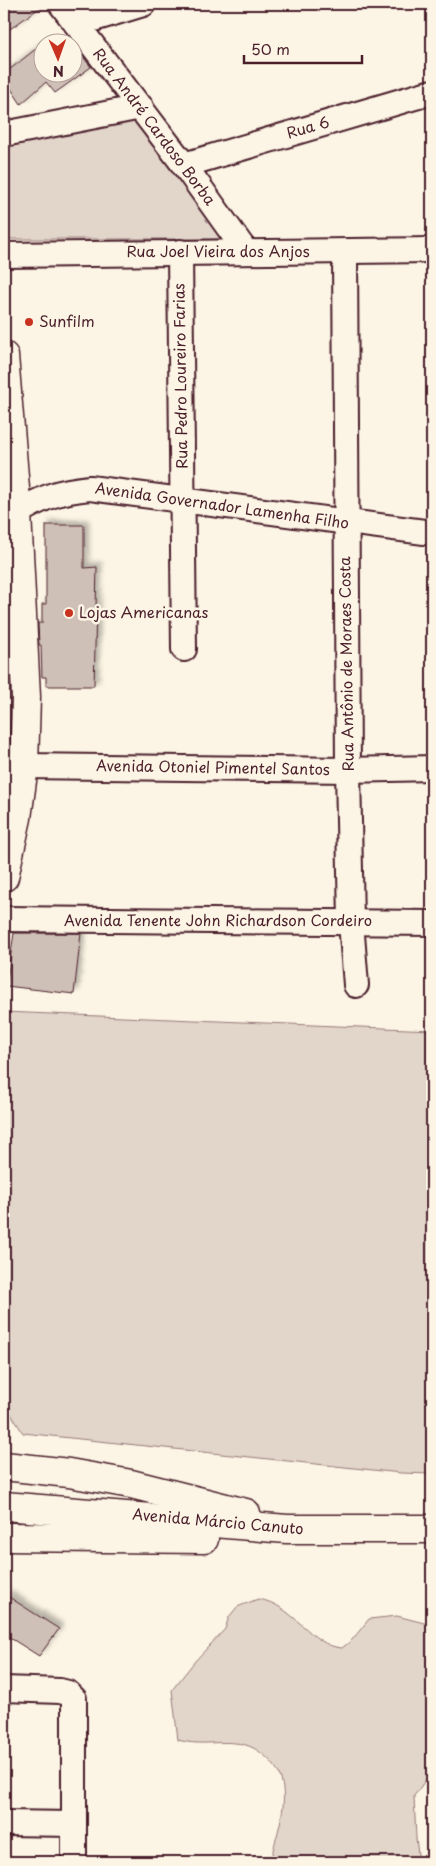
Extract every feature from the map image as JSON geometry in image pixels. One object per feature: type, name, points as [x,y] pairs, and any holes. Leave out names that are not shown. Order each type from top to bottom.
[{"type":"main road","points":[[4,356],[17,513],[25,653],[9,769]]},
{"type":"main road","points":[[4,597],[9,699],[9,769],[16,818],[4,877]]},
{"type":"main road","points":[[4,1466],[68,1473],[131,1484],[240,1511],[287,1528]]},
{"type":"main road","name":"Avenida Márcio Canuto","points":[[4,1506],[287,1528],[325,1530],[432,1529]]},
{"type":"main road","points":[[4,1536],[231,1539],[325,1530]]},
{"type":"street","name":"Rua André Cardoso Borba","points":[[61,4],[184,165],[246,252]]},
{"type":"street","points":[[77,24],[143,4]]},
{"type":"street","name":"Rua 6","points":[[184,165],[432,92]]},
{"type":"street","points":[[4,134],[141,108]]},
{"type":"street","name":"Rua Joel Vieira dos Anjos","points":[[4,255],[432,250]]},
{"type":"street","name":"Rua Pedro Loureiro Farias","points":[[180,252],[184,649]]},
{"type":"street","name":"Rua Antônio de Moraes Costa","points":[[345,252],[345,523],[348,770],[351,922],[356,985]]},
{"type":"street","name":"Avenida Governador Lamenha Filho","points":[[17,513],[43,498],[64,490],[90,488],[432,533]]},
{"type":"street","name":"Avenida Otoniel Pimentel Santos","points":[[9,769],[348,770],[432,768]]},
{"type":"street","name":"Avenida Tenente John Richardson Cordeiro","points":[[4,919],[432,923]]},
{"type":"street","points":[[4,1689],[60,1691],[72,1696],[74,1862]]},
{"type":"street","points":[[4,1823],[74,1824]]},
{"type":"shaded area","points":[[144,114],[243,239],[5,239],[4,129]]},
{"type":"shaded area","points":[[4,1012],[432,1030],[432,1474],[401,1473],[23,1433],[4,1403]]},
{"type":"shaded area","points":[[258,1599],[271,1602],[282,1608],[320,1640],[331,1646],[342,1648],[352,1640],[369,1619],[397,1616],[432,1625],[432,1771],[414,1796],[419,1862],[267,1862],[271,1858],[283,1805],[281,1779],[275,1767],[266,1757],[244,1744],[193,1743],[178,1740],[172,1690],[195,1661],[225,1629],[229,1617],[237,1607]]},
{"type":"building","points":[[4,4],[45,4],[10,29],[4,20]]},
{"type":"building","points":[[32,52],[32,82],[46,82],[21,104],[4,78],[4,74]]},
{"type":"building","points":[[82,56],[91,67],[82,74]]},
{"type":"building","points":[[46,82],[70,82],[55,93]]},
{"type":"building","name":"Lojas Americanas","points":[[46,525],[84,525],[84,568],[97,567],[94,686],[46,686],[46,677],[42,677],[38,623],[42,623],[42,604],[46,604]]},
{"type":"building","points":[[14,933],[81,933],[74,994],[6,986]]},
{"type":"building","points":[[4,1594],[59,1629],[39,1656],[4,1634]]},
{"type":"place","name":"Sunfilm","points":[[29,322]]},
{"type":"place","name":"Lojas Americanas","points":[[69,613]]}]
